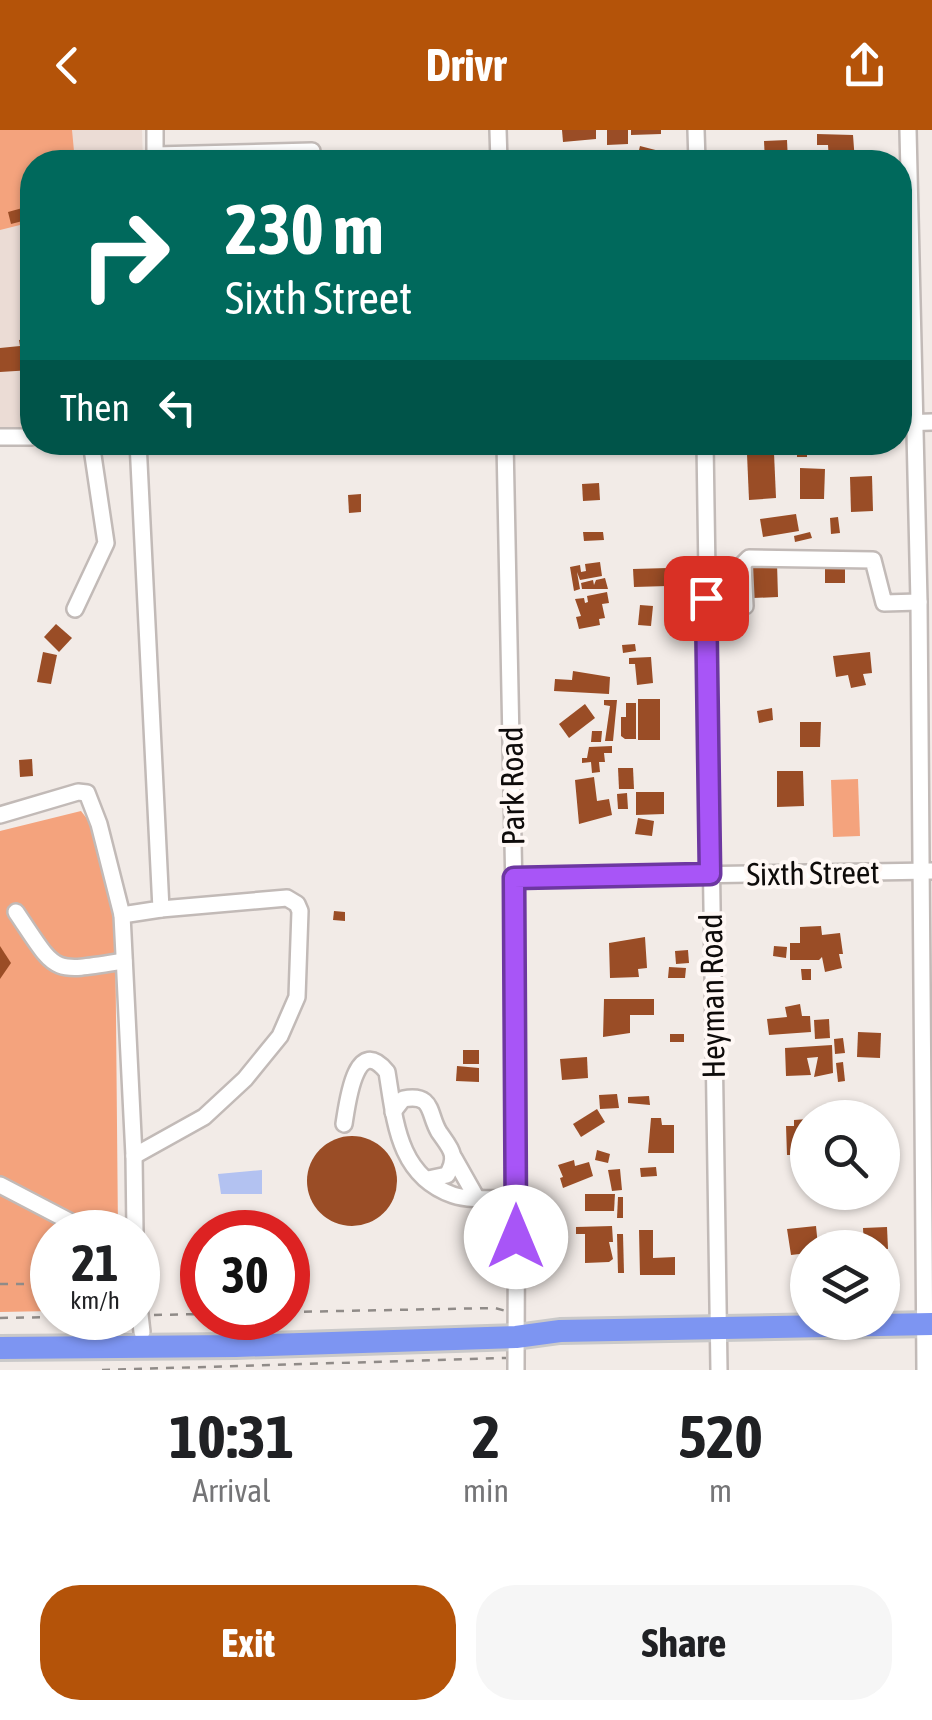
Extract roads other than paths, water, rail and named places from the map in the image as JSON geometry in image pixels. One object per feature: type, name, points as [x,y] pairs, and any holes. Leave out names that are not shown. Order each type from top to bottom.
[{"type":"highway","points":[[0,1348],[516,1340],[560,1331],[928,1324]]},
{"type":"highway","points":[[160,1326],[236,1332],[516,1340]]},
{"type":"highway","points":[[0,1335],[30,1333]]},
{"type":"street","points":[[912,276],[926,871],[925,1370]]},
{"type":"street","points":[[75,609],[106,542],[93,455]]},
{"type":"street","points":[[139,455],[162,909]]},
{"type":"street","name":"Park Road","points":[[505,455],[514,878],[516,1340]]},
{"type":"street","name":"Heyman Road","points":[[705,455],[719,1370]]},
{"type":"street","points":[[706,598],[738,608],[745,606],[743,564],[749,558],[833,558],[872,560],[884,602],[919,602]]},
{"type":"street","points":[[0,815],[74,792],[87,793],[99,824],[122,914],[135,1210]]},
{"type":"street","name":"Sixth Street","points":[[514,878],[926,871]]},
{"type":"street","points":[[122,914],[287,898],[300,910],[297,997],[280,1036],[245,1079],[204,1117],[134,1156]]},
{"type":"street","points":[[16,912],[50,962],[74,969],[124,961]]},
{"type":"street","points":[[344,1124],[348,1091],[362,1063],[381,1064],[387,1072],[397,1137],[416,1172],[454,1196],[516,1199]]},
{"type":"street","points":[[393,1112],[403,1099],[423,1100],[476,1197]]},
{"type":"street","points":[[428,1179],[447,1175],[454,1158]]},
{"type":"street","points":[[0,1184],[49,1210]]},
{"type":"water","points":[[262,1170],[262,1194],[221,1194],[218,1174]]}]
